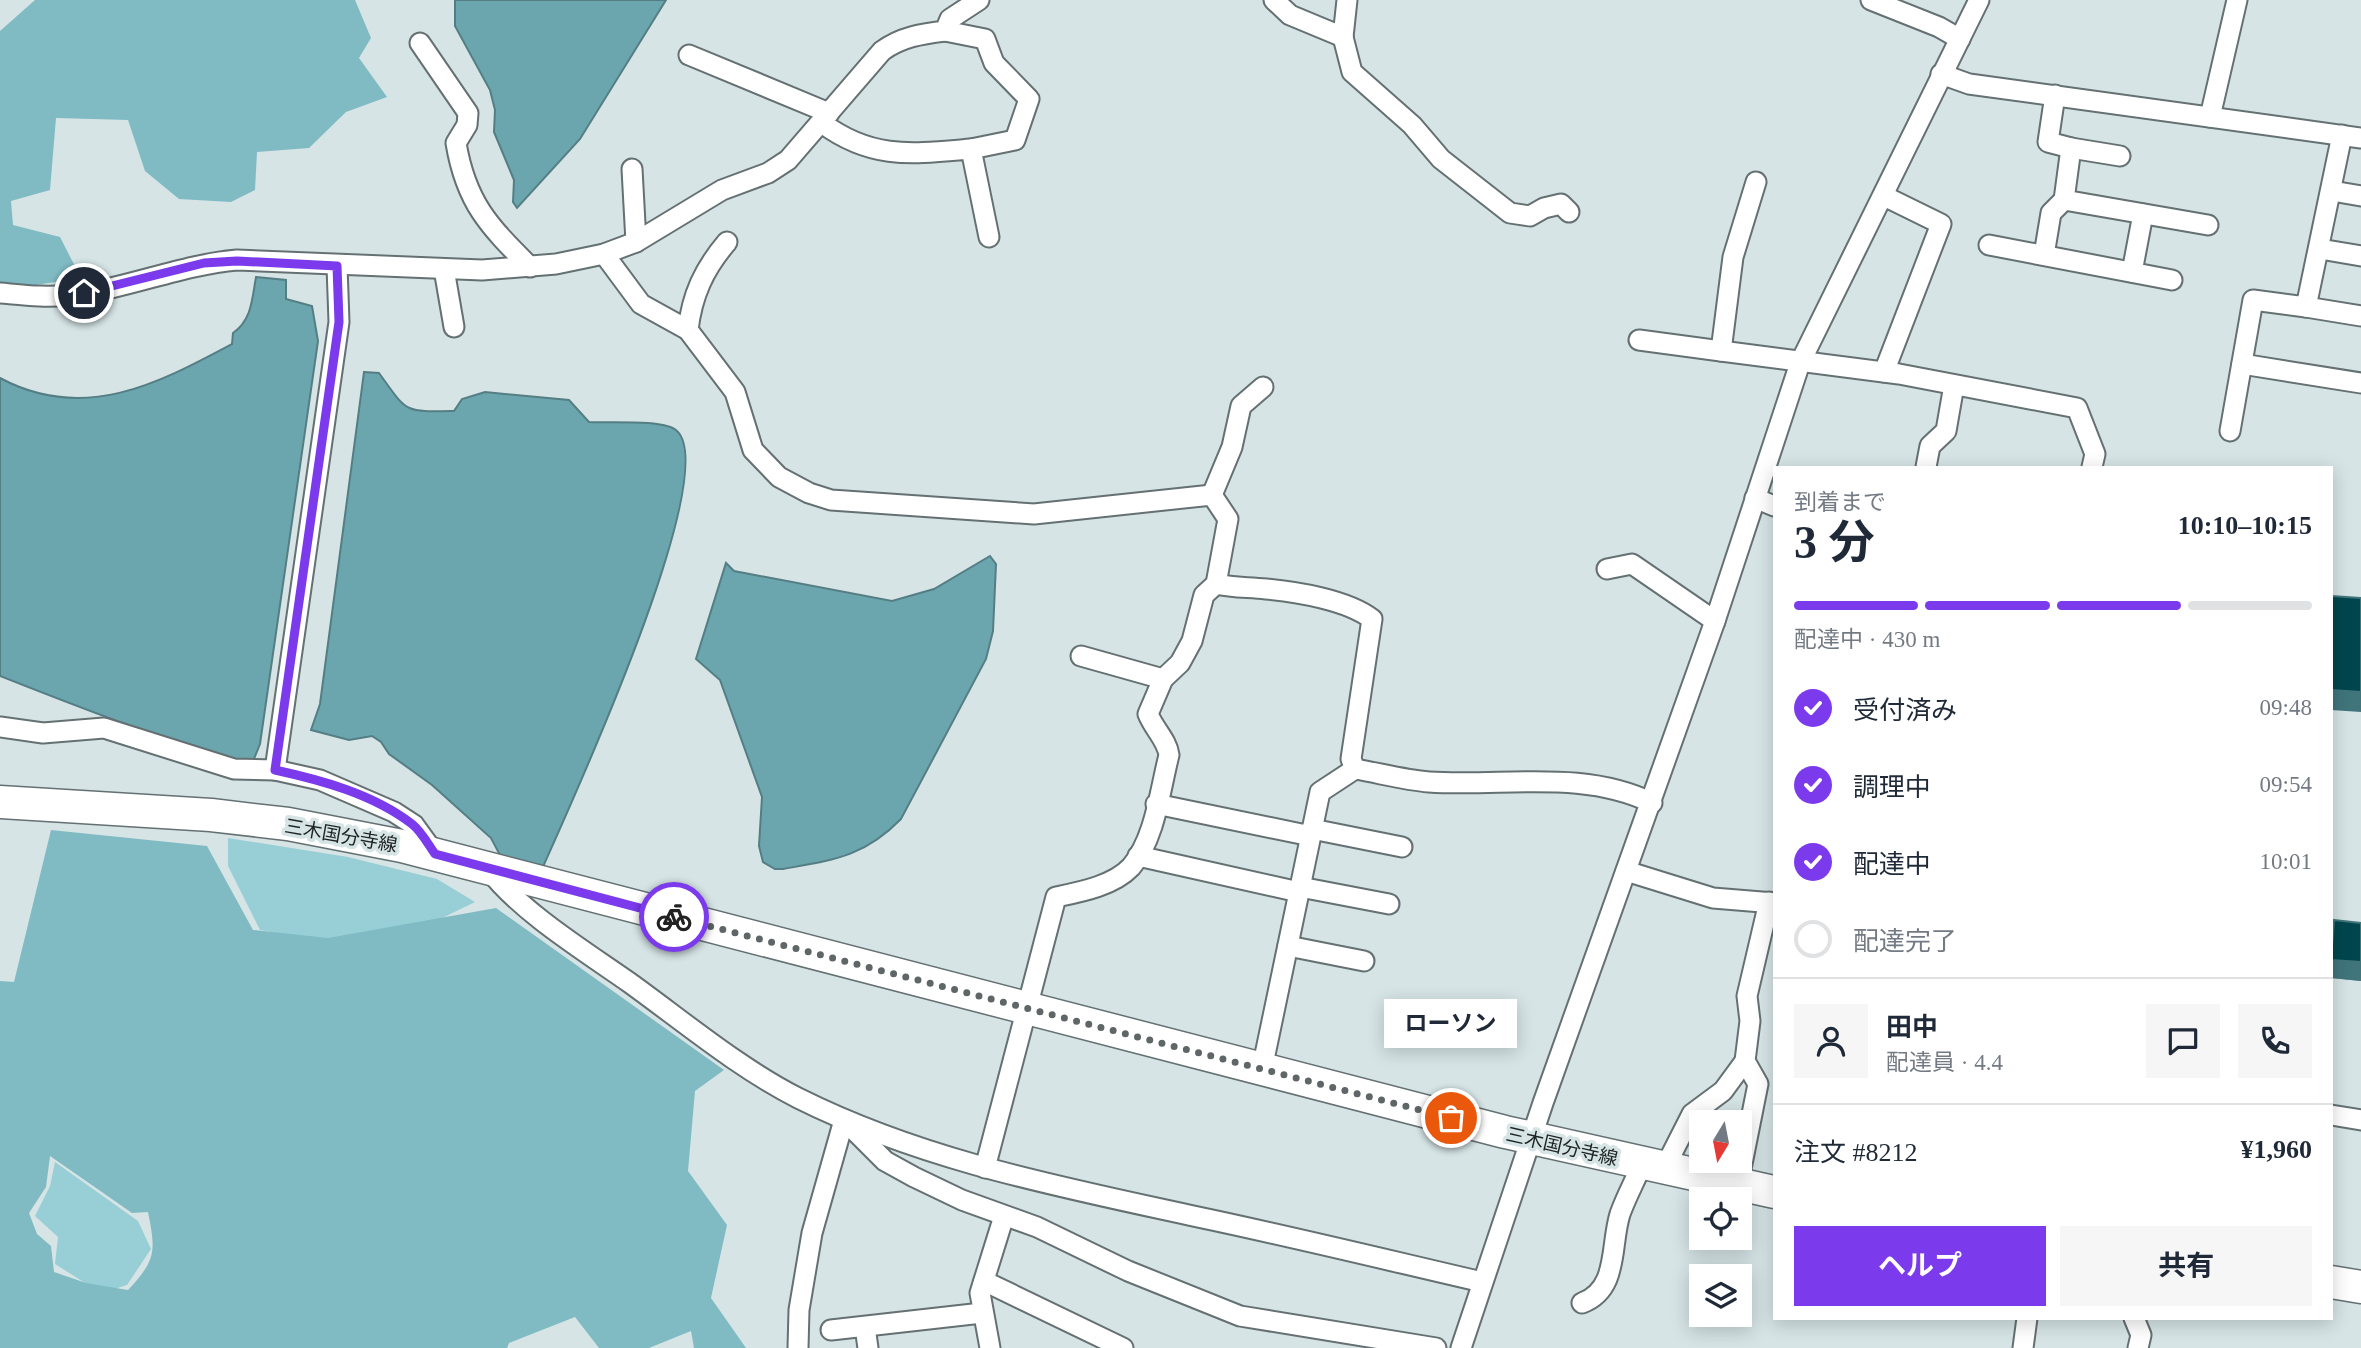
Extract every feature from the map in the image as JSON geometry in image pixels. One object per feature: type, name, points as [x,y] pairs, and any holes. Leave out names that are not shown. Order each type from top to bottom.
[{"type":"main road","name":"三木国分寺線","points":[[0,802],[211,814],[288,824],[435,854],[1532,1139],[1773,1192]]},
{"type":"main road","points":[[2333,1282],[2361,1286]]},
{"type":"street","points":[[945,31],[950,19],[979,0]]},
{"type":"street","points":[[1274,0],[1290,15],[1343,37]]},
{"type":"street","points":[[1347,0],[1343,37],[1352,72],[1412,125],[1441,159],[1510,213],[1530,216],[1544,208],[1561,204],[1569,212]]},
{"type":"street","points":[[1871,0],[1939,27],[1960,39]]},
{"type":"street","points":[[1461,1348],[1715,621],[1800,363],[1979,0]]},
{"type":"street","points":[[2210,117],[2237,0]]},
{"type":"street","points":[[0,293],[68,296],[204,263],[237,261],[444,269],[530,267],[604,254],[636,242],[722,190],[768,173],[788,160],[825,118],[882,51],[894,42],[915,35],[945,31],[985,39],[994,64],[1029,99],[1015,140],[971,149],[909,155],[882,153],[842,139],[825,118],[689,55]]},
{"type":"street","points":[[420,43],[468,113],[467,125],[456,143],[461,171],[472,197],[491,229],[530,267]]},
{"type":"street","points":[[1941,74],[1969,83],[2352,136],[2332,191],[2306,307]]},
{"type":"street","points":[[2055,95],[2048,142],[2120,156]]},
{"type":"street","points":[[2044,255],[2051,213],[2064,200],[2071,148]]},
{"type":"street","points":[[971,149],[989,237]]},
{"type":"street","points":[[632,169],[636,242]]},
{"type":"street","points":[[1721,351],[1733,257],[1756,182]]},
{"type":"street","points":[[2332,191],[2361,196]]},
{"type":"street","points":[[1884,196],[1941,224],[1884,372]]},
{"type":"street","points":[[2064,200],[2208,225]]},
{"type":"street","points":[[2132,272],[2143,214]]},
{"type":"street","points":[[688,330],[691,302],[709,263],[727,242]]},
{"type":"street","points":[[1989,245],[2172,280]]},
{"type":"street","points":[[2320,250],[2361,256]]},
{"type":"street","points":[[604,254],[641,304],[688,330],[735,392],[754,450],[779,477],[809,493],[831,500],[1034,514],[1212,495]]},
{"type":"street","points":[[275,770],[339,322],[337,266]]},
{"type":"street","points":[[444,269],[454,327]]},
{"type":"street","points":[[2230,431],[2253,300],[2361,316]]},
{"type":"street","points":[[1639,340],[1884,372],[2077,408],[2095,454],[2092,466]]},
{"type":"street","points":[[2242,364],[2361,383]]},
{"type":"street","points":[[1926,466],[1930,446],[1946,431],[1955,385]]},
{"type":"street","points":[[1212,495],[1232,447],[1241,406],[1264,387]]},
{"type":"street","points":[[985,1168],[1056,897],[1095,888],[1129,869],[1144,846],[1169,755],[1167,744],[1155,731],[1148,714],[1163,679],[1180,663],[1192,641],[1204,595],[1216,584],[1228,519],[1212,495]]},
{"type":"street","points":[[1755,498],[1773,506]]},
{"type":"street","points":[[1606,569],[1632,564],[1715,621]]},
{"type":"street","points":[[1216,584],[1236,589],[1266,589],[1356,606],[1372,619],[1351,760],[1355,769]]},
{"type":"street","points":[[1080,656],[1163,679]]},
{"type":"street","points":[[0,727],[43,733],[104,729],[234,769],[275,770],[320,780],[394,812],[414,825],[435,854]]},
{"type":"street","points":[[1262,1069],[1320,792],[1355,769],[1429,782],[1535,780],[1626,790],[1651,803]]},
{"type":"street","points":[[1156,804],[1402,847]]},
{"type":"street","points":[[1138,856],[1300,890],[1389,904]]},
{"type":"street","points":[[488,869],[502,887],[658,1004],[795,1096],[844,1119],[922,1150],[985,1168],[1482,1282]]},
{"type":"street","points":[[1582,1303],[1594,1298],[1605,1287],[1620,1216],[1653,1167],[1692,1114],[1723,1091],[1745,1061],[1750,1021],[1748,996],[1772,903],[1713,898],[1626,871]]},
{"type":"street","points":[[1288,946],[1364,961]]},
{"type":"street","points":[[1738,1184],[1758,1084],[1745,1061]]},
{"type":"street","points":[[2333,1115],[2361,1120]]},
{"type":"street","points":[[844,1119],[885,1161],[962,1200],[1240,1316],[1436,1348]]},
{"type":"street","points":[[798,1348],[799,1310],[812,1233],[844,1119]]},
{"type":"street","points":[[990,1348],[980,1293],[1004,1216]]},
{"type":"street","points":[[984,1281],[1123,1348]]},
{"type":"street","points":[[831,1330],[982,1313]]},
{"type":"street","points":[[2023,1348],[2027,1320]]},
{"type":"street","points":[[2135,1320],[2141,1335],[2138,1348]]},
{"type":"street","points":[[865,1327],[868,1348]]},
{"type":"shaded area","points":[[35,0],[355,0],[371,38],[359,58],[387,97],[346,112],[309,148],[257,152],[255,190],[231,202],[179,199],[145,171],[128,120],[56,118],[50,190],[11,201],[13,225],[60,237],[81,278],[23,287],[0,282],[0,31]]},
{"type":"shaded area","points":[[455,0],[666,0],[580,139],[517,208],[513,202],[514,180],[494,132],[495,110],[490,90],[455,26]]},
{"type":"shaded area","points":[[256,277],[286,280],[286,299],[312,306],[318,341],[260,744],[254,759],[235,763],[0,676],[0,378],[31,391],[61,397],[91,398],[119,393],[176,373],[232,344],[233,333],[248,315]]},
{"type":"shaded area","points":[[364,372],[379,373],[402,403],[416,410],[454,411],[462,399],[485,392],[569,400],[589,422],[649,423],[671,427],[677,431],[685,460],[679,510],[661,573],[608,716],[542,869],[502,859],[491,838],[432,785],[389,754],[381,742],[372,736],[349,740],[311,730],[320,704]]},
{"type":"shaded area","points":[[990,556],[996,564],[993,631],[986,659],[901,819],[874,842],[847,855],[783,869],[775,869],[763,862],[759,846],[762,797],[720,680],[696,659],[726,563],[734,571],[892,601],[934,589]]},
{"type":"shaded area","points":[[51,830],[207,846],[253,930],[328,938],[496,908],[724,1070],[695,1091],[688,1171],[727,1225],[711,1298],[746,1348],[694,1348],[691,1331],[649,1348],[599,1348],[575,1317],[509,1343],[507,1348],[0,1348],[0,981],[14,982]],"holes":[[[50,1156],[132,1213],[148,1212],[153,1246],[149,1263],[128,1290],[86,1283],[54,1272],[51,1246],[37,1234],[29,1213],[46,1187]]]},
{"type":"shaded area","points":[[228,838],[348,857],[437,879],[475,902],[434,922],[323,941],[260,930],[228,866]]},
{"type":"shaded area","points":[[55,1162],[138,1221],[151,1249],[127,1285],[101,1293],[55,1264],[58,1237],[35,1216],[50,1186]]},
{"type":"building","points":[[2333,596],[2361,598],[2361,692],[2333,690]]},
{"type":"building","points":[[2334,920],[2361,923],[2361,962],[2333,960]]},
{"type":"way so far","points":[[674,917],[1451,1118]]},
{"type":"place","name":"ローソン","points":[[1451,1118]]},
{"type":"route","points":[[84,293],[204,263],[237,261],[337,266],[339,322],[275,770],[320,780],[394,812],[414,825],[435,854],[674,917]]}]
